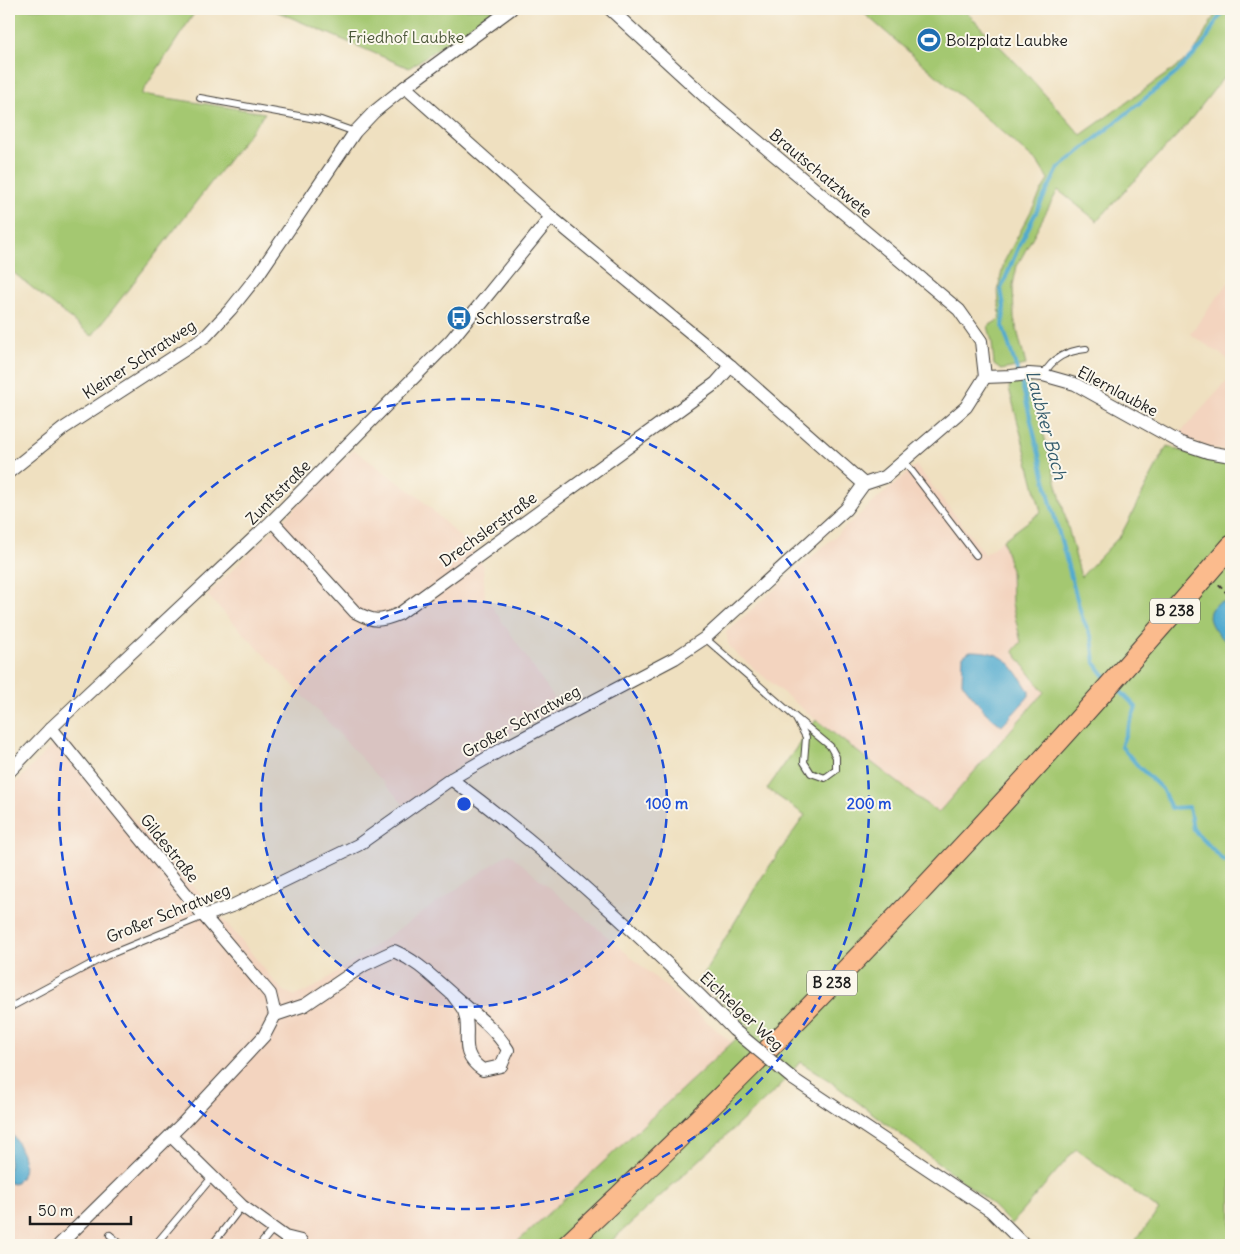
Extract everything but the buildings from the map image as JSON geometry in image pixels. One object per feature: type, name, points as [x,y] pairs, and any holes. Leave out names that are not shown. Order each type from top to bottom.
[{"type":"main road","name":"B 238","points":[[567,1245],[785,1033],[972,836],[1113,681],[1231,546]]},
{"type":"street","name":"Kleiner Schratweg","points":[[9,472],[64,428],[206,336],[231,309],[258,275],[355,132],[374,112],[405,87],[511,9]]},
{"type":"street","name":"Brautschatztwete","points":[[610,9],[710,101],[959,310],[981,341],[985,377]]},
{"type":"street","points":[[405,87],[552,217],[731,366],[864,484],[885,477],[966,407],[985,377]]},
{"type":"street","name":"Zunftstraße","points":[[9,772],[51,728],[272,521],[451,340],[552,217]]},
{"type":"street","name":"Drechslerstraße","points":[[272,521],[355,612],[370,620],[384,620],[399,614],[716,383],[731,366]]},
{"type":"street","name":"Ellernlaubke","points":[[985,377],[1042,375],[1075,384],[1181,443],[1208,452],[1231,456]]},
{"type":"street","name":"Großer Schratweg","points":[[204,916],[234,905],[358,845],[451,779],[506,747],[675,658],[705,638],[846,509],[864,484]]},
{"type":"street","name":"Gildestraße","points":[[51,728],[270,994],[275,1015]]},
{"type":"street","name":"Eichtelger Weg","points":[[451,779],[590,891],[689,983],[734,1030],[792,1079],[991,1211],[1025,1245]]},
{"type":"street","points":[[59,1245],[171,1136],[264,1036],[275,1015],[305,1005],[364,965],[394,951],[411,958],[499,1035],[508,1050],[501,1066],[483,1070],[473,1064],[467,1048],[464,1012],[452,994]]},
{"type":"street","points":[[171,1136],[242,1206],[284,1239],[301,1241]]},
{"type":"lane","points":[[200,98],[321,120],[355,132]]},
{"type":"lane","points":[[1042,375],[1047,367],[1062,355],[1073,350],[1086,349]]},
{"type":"lane","points":[[904,461],[976,555]]},
{"type":"lane","points":[[705,638],[830,746],[836,757],[836,770],[825,778],[811,773],[804,762],[806,738],[795,717]]},
{"type":"lane","name":"Großer Schratweg","points":[[9,1008],[106,956],[204,916]]},
{"type":"lane","points":[[155,1245],[212,1176]]},
{"type":"lane","points":[[212,1245],[242,1206]]},
{"type":"lane","points":[[260,1245],[272,1229]]},
{"type":"lane","points":[[110,1235],[122,1245]]},
{"type":"path","points":[[793,9],[798,13]]},
{"type":"path","points":[[855,9],[859,11],[865,9]]},
{"type":"shaded area","points":[[1231,279],[1231,361],[1190,334]]},
{"type":"shaded area","points":[[1231,377],[1231,452],[1211,448],[1177,436]]},
{"type":"shaded area","points":[[354,450],[420,498],[471,548],[483,565],[485,596],[560,707],[484,749],[404,805],[207,595]]},
{"type":"shaded area","points":[[916,465],[985,554],[1003,540],[1011,570],[1012,604],[1021,642],[1013,652],[1044,692],[938,813],[816,720],[733,651],[728,644],[726,632]]},
{"type":"shaded area","points":[[65,732],[69,742],[79,755],[132,818],[226,922],[284,991],[295,996],[315,987],[509,853],[732,1043],[514,1245],[9,1245],[9,790]]},
{"type":"green space","points":[[9,9],[197,9],[141,94],[265,113],[92,336],[9,269]]},
{"type":"green space","name":"Friedhof Laubke","points":[[271,9],[495,9],[409,68]]},
{"type":"green space","points":[[859,9],[964,9],[1023,70],[1081,135],[1193,55],[1218,9],[1231,9],[1231,68],[1184,128],[1097,221],[1058,190],[1017,266],[1013,285],[1014,318],[1026,365],[1001,370],[994,365],[992,342],[988,326],[1000,319],[998,289],[1004,262],[1048,179],[1038,163]]},
{"type":"green space","points":[[1030,381],[1081,577],[1121,535],[1167,446],[1206,460],[1231,465],[1231,1245],[1132,1245],[1159,1210],[1076,1149],[1011,1224],[985,1198],[823,1076],[800,1062],[779,1087],[607,1245],[514,1245],[749,1027],[699,982],[760,880],[805,815],[767,789],[816,720],[938,813],[1044,692],[1013,651],[1021,642],[1012,604],[1011,570],[1003,540],[1041,512],[1009,388],[1011,382]]},
{"type":"water","points":[[1221,602],[1231,605],[1231,644],[1215,630],[1209,618],[1214,606]]},
{"type":"water","points":[[970,651],[992,653],[1006,660],[1029,691],[1029,696],[1002,726],[986,713],[962,683],[963,656]]},
{"type":"water","points":[[9,1131],[19,1145],[24,1164],[21,1177],[14,1184],[9,1183]]},
{"type":"waterway","name":"Laubker Bach","points":[[1106,678],[1095,663],[1092,638],[1082,617],[1051,504],[1023,388],[1003,327],[1004,306],[1001,289],[1018,248],[1058,169],[1174,75],[1203,45],[1217,20],[1227,9]]},
{"type":"waterway","name":"Laubker Bach","points":[[1115,686],[1136,707],[1121,746],[1162,789],[1171,808],[1189,807],[1193,829],[1224,861]]},
{"type":"place","name":"Bolzplatz Laubke","points":[[929,40]]},
{"type":"place","name":"Schlosserstraße","points":[[459,318]]}]
